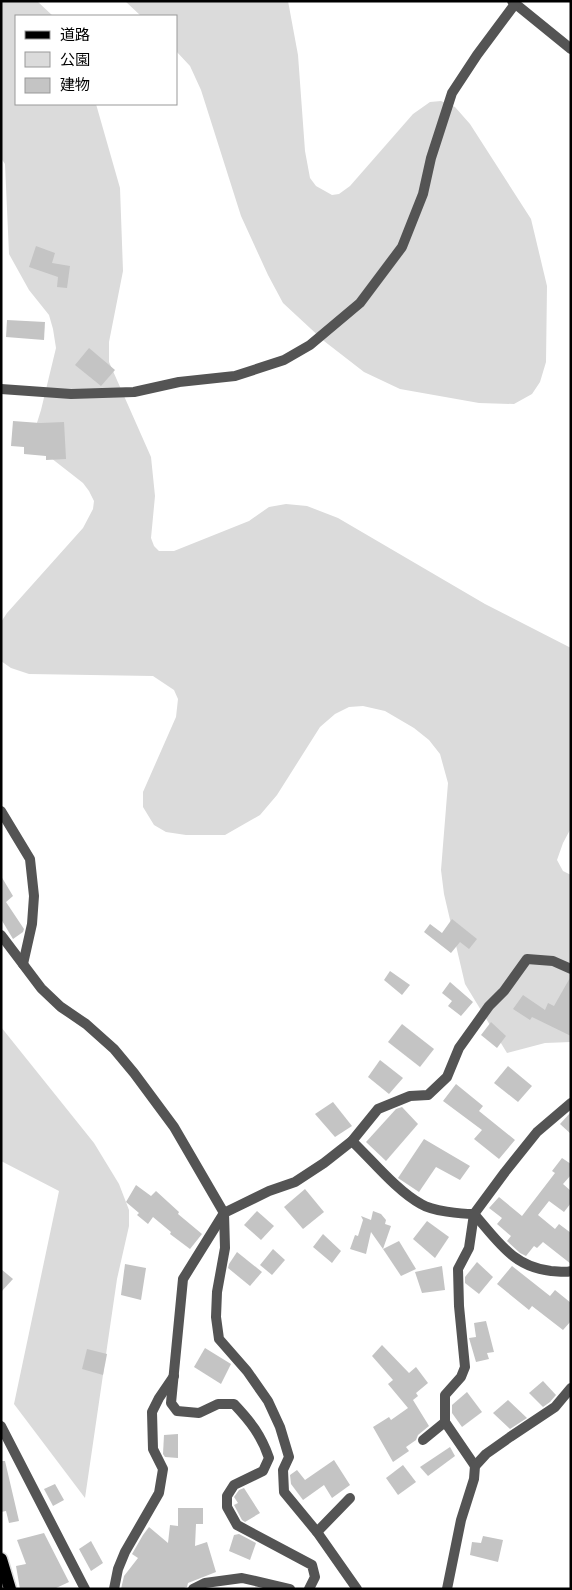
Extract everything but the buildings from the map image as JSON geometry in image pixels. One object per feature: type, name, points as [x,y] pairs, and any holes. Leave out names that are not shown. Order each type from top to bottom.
[{"type":"main road","points":[[1,1559],[10,1589]]},
{"type":"street","points":[[1,389],[70,394],[134,392],[179,382],[235,376],[284,360],[310,345],[360,303],[402,247],[423,194],[430,158],[452,93],[514,2],[571,49]]},
{"type":"street","points":[[1,811],[30,859],[34,896],[32,924],[23,964]]},
{"type":"street","points":[[1,935],[40,988],[114,1049],[134,1073],[174,1127],[224,1213],[225,1248],[217,1292],[216,1317],[219,1339],[247,1371],[268,1401],[280,1427],[289,1457],[284,1470],[284,1492],[317,1532],[358,1589]]},
{"type":"street","points":[[309,1589],[315,1577],[312,1565],[237,1525],[227,1507],[227,1496],[234,1485],[263,1471],[269,1458],[262,1438],[246,1416],[234,1404],[218,1404],[199,1413],[177,1411],[171,1403],[184,1279],[224,1213],[295,1182],[324,1163],[352,1141],[378,1109],[410,1096],[428,1095],[447,1077],[459,1048],[528,959],[553,961],[571,969]]},
{"type":"street","points":[[475,1466],[445,1422],[445,1395],[461,1377],[465,1367],[459,1306],[458,1269],[469,1248],[474,1214],[537,1132],[571,1103]]},
{"type":"street","points":[[352,1141],[400,1189],[422,1205],[462,1214],[474,1214],[509,1252],[526,1265],[543,1270],[571,1271]]},
{"type":"street","points":[[114,1589],[118,1569],[125,1552],[159,1493],[163,1469],[153,1449],[152,1412],[174,1375]]},
{"type":"street","points":[[447,1589],[461,1520],[474,1479],[475,1466],[486,1454],[555,1407],[571,1388]]},
{"type":"street","points":[[423,1440],[445,1422]]},
{"type":"street","points":[[1,1426],[85,1589]]},
{"type":"street","points":[[317,1532],[350,1498]]},
{"type":"street","points":[[193,1589],[205,1583],[242,1578],[290,1589]]},
{"type":"green space","points":[[1,1],[37,1],[52,15],[15,15],[15,105],[96,105],[120,188],[123,271],[109,342],[109,362],[151,457],[155,496],[151,538],[154,546],[159,551],[174,551],[249,521],[269,507],[286,504],[307,506],[338,518],[485,604],[571,648],[571,828],[557,860],[563,871],[571,875],[571,1042],[545,1043],[507,1053],[465,984],[444,894],[441,870],[448,783],[440,754],[429,740],[414,728],[385,711],[363,706],[349,707],[335,714],[320,727],[277,795],[260,815],[225,835],[186,835],[166,832],[154,825],[143,807],[143,792],[176,717],[178,699],[174,690],[153,676],[29,674],[11,668],[1,661],[1,622],[83,528],[93,509],[94,501],[83,483],[51,458],[36,426],[56,348],[49,315],[29,290],[9,254],[5,164],[1,158]]},
{"type":"green space","points":[[125,1],[288,1],[298,55],[305,151],[310,178],[316,186],[332,195],[339,194],[350,186],[413,114],[430,102],[441,101],[455,107],[470,124],[531,219],[547,286],[546,362],[540,382],[532,394],[514,404],[479,403],[400,389],[364,372],[324,341],[283,303],[241,216],[201,90],[190,66],[178,53],[178,15],[140,15]]},
{"type":"green space","points":[[1,1027],[94,1143],[119,1184],[129,1210],[129,1226],[117,1279],[85,1498],[14,1404],[59,1191],[1,1161]]}]
